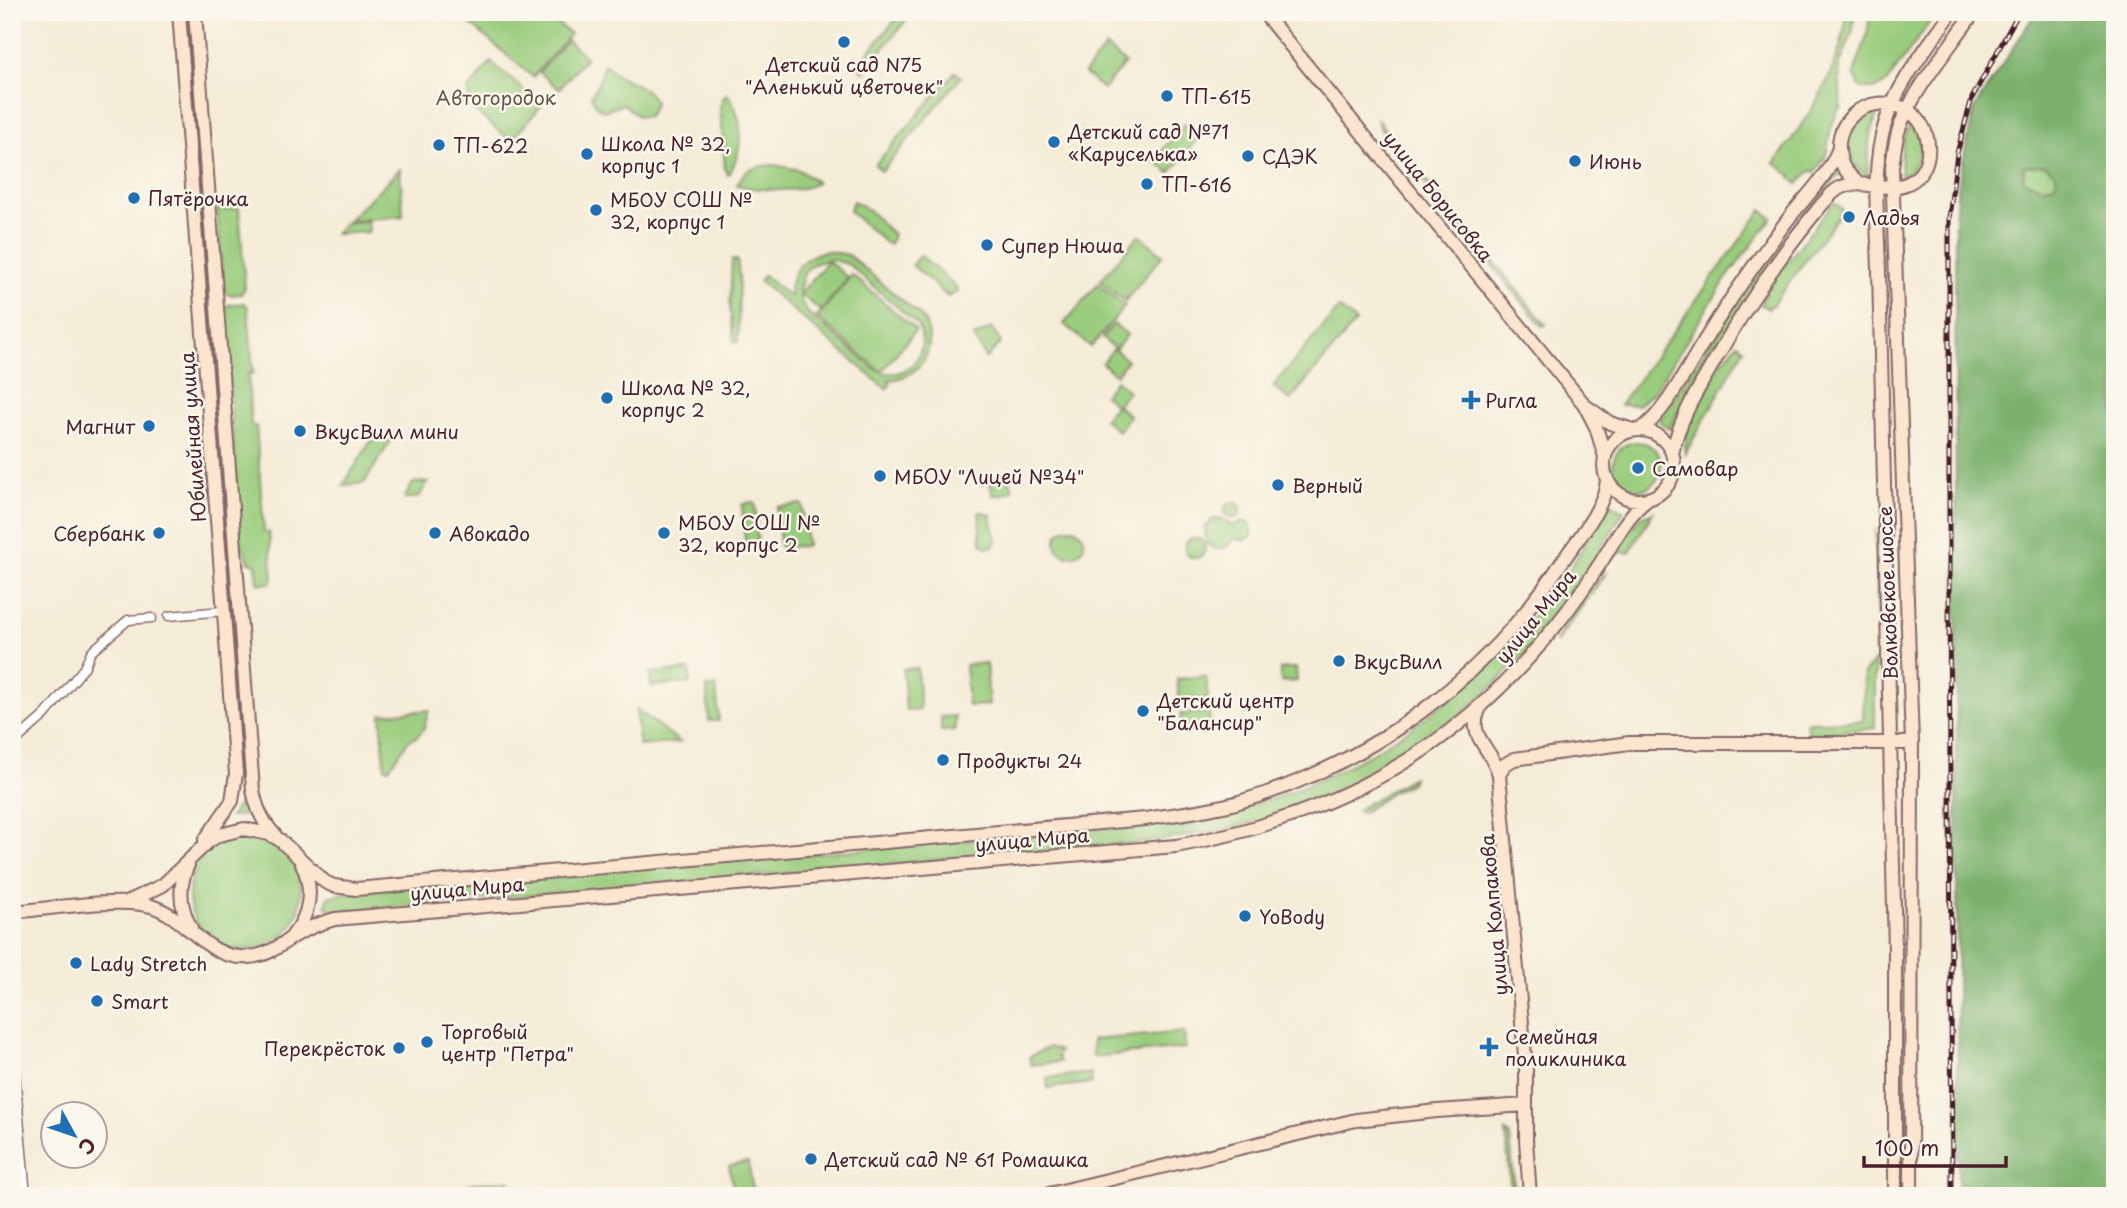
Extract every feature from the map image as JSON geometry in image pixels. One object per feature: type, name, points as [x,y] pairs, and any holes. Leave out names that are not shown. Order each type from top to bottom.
[{"type":"main road","name":"Юбилейная улица","points":[[179,12],[236,784],[227,810],[195,854]]},
{"type":"main road","name":"Юбилейная улица","points":[[195,12],[254,790],[257,808],[263,819],[285,844]]},
{"type":"main road","name":"улица Борисовка","points":[[1263,12],[1584,404],[1596,427],[1605,457]]},
{"type":"main road","name":"Волковское шоссе","points":[[1895,1196],[1895,951],[1878,186],[1881,136],[1893,104],[1952,12]]},
{"type":"main road","name":"Волковское шоссе","points":[[1911,1196],[1912,743],[1892,186],[1896,140],[1908,110],[1974,12]]},
{"type":"main road","points":[[1872,103],[1893,104],[1908,110],[1923,126],[1928,141],[1928,155],[1922,170],[1911,181],[1892,186],[1843,186],[1825,200],[1774,266],[1738,320],[1704,379],[1681,423],[1672,454],[1674,469],[1670,483],[1657,496],[1647,500],[1626,497],[1616,491],[1604,470],[1605,457],[1610,446],[1618,438],[1648,424],[1664,403],[1727,303],[1829,169],[1839,148],[1846,123],[1859,110],[1872,103]]},
{"type":"main road","points":[[1839,148],[1845,169],[1859,184]]},
{"type":"main road","name":"улица Борисовка","points":[[1584,404],[1611,423],[1637,430]]},
{"type":"main road","points":[[1637,430],[1659,438],[1672,454]]},
{"type":"main road","name":"улица Мира","points":[[123,903],[153,892],[219,835],[244,829],[269,834],[285,844],[334,886],[356,889],[1083,825],[1165,816],[1239,802],[1303,780],[1362,752],[1400,729],[1469,674],[1512,629],[1553,575],[1601,502],[1607,479]]},
{"type":"main road","name":"улица Мира","points":[[12,912],[123,903],[150,906],[164,911],[221,953],[246,958],[274,951],[291,938],[322,922],[335,919],[1176,846],[1240,832],[1300,814],[1357,790],[1423,751],[1483,704],[1551,633],[1630,516],[1647,500]]},
{"type":"main road","points":[[1480,740],[1475,722],[1483,704]]},
{"type":"main road","points":[[1443,736],[1463,733],[1480,740]]},
{"type":"main road","name":"улица Колпакова","points":[[1480,740],[1490,752],[1499,775],[1526,1066],[1526,1138],[1530,1196]]},
{"type":"main road","points":[[1490,752],[1514,759],[1629,743],[1912,743]]},
{"type":"main road","points":[[1499,775],[1504,765],[1514,759]]},
{"type":"main road","points":[[285,844],[304,869],[309,893],[304,918],[291,938]]},
{"type":"main road","points":[[195,854],[182,882],[182,907],[186,919],[200,940]]},
{"type":"main road","points":[[1041,1196],[1356,1120],[1527,1105]]},
{"type":"street","points":[[169,616],[223,611]]},
{"type":"street","points":[[12,744],[45,715],[84,668],[91,652],[128,620],[152,618]]},
{"type":"street","points":[[12,1040],[26,1196]]},
{"type":"green space","points":[[185,12],[190,12],[203,204],[199,205]]},
{"type":"green space","points":[[476,12],[544,12],[570,34],[533,77],[468,22]]},
{"type":"green space","points":[[902,12],[913,12],[864,72],[857,66]]},
{"type":"green space","points":[[1847,12],[1855,12],[1852,33],[1839,67],[1841,109],[1838,109],[1830,132],[1826,156],[1815,172],[1810,171],[1798,184],[1775,163],[1822,92],[1838,54]]},
{"type":"green space","points":[[1870,12],[1937,12],[1887,82],[1877,88],[1867,89],[1860,87],[1854,74],[1867,36]]},
{"type":"green space","points":[[2036,12],[2115,12],[2115,1196],[1958,1196],[1955,219],[1958,186],[1974,109]],"holes":[[[2045,165],[2056,174],[2057,180],[2053,186],[2041,187],[2023,180],[2024,166]]]},
{"type":"green space","points":[[567,40],[586,57],[559,89],[539,72]]},
{"type":"green space","points":[[1106,47],[1125,63],[1103,89],[1084,73]]},
{"type":"green space","name":"Автогородок","points":[[491,62],[542,105],[511,141],[470,107],[468,90]]},
{"type":"green space","points":[[604,64],[652,97],[655,102],[648,117],[638,116],[623,104],[604,111],[597,107],[591,96],[599,82]]},
{"type":"green space","points":[[955,72],[961,77],[882,171],[875,165]]},
{"type":"green space","points":[[727,94],[737,113],[740,134],[737,156],[728,175],[725,169],[720,108],[722,99]]},
{"type":"green space","points":[[1878,110],[1869,142],[1868,177],[1858,169],[1852,159],[1847,139],[1856,121],[1865,114]]},
{"type":"green space","points":[[1911,120],[1920,136],[1920,151],[1914,166],[1901,178],[1902,146]]},
{"type":"green space","points":[[1378,121],[1546,325],[1542,326],[1379,127]]},
{"type":"green space","points":[[1184,124],[1200,137],[1170,173],[1154,160]]},
{"type":"green space","points":[[774,165],[799,170],[817,182],[790,190],[737,185],[751,169]]},
{"type":"green space","points":[[2045,165],[2056,174],[2057,180],[2053,186],[2041,187],[2023,180],[2024,166]]},
{"type":"green space","points":[[400,169],[403,216],[347,221]]},
{"type":"green space","points":[[1838,169],[1840,173],[1793,234],[1728,329],[1669,429],[1659,421],[1751,280]]},
{"type":"green space","points":[[853,201],[870,212],[893,234],[890,244],[849,211]]},
{"type":"green space","points":[[1834,202],[1843,210],[1773,304],[1768,308],[1761,305],[1769,285]]},
{"type":"green space","points":[[239,208],[245,288],[241,294],[229,295],[224,292],[217,210]]},
{"type":"green space","points":[[199,210],[204,210],[249,815],[230,817],[239,804],[242,790]]},
{"type":"green space","points":[[1762,210],[1772,218],[1726,279],[1653,393],[1638,405],[1620,405]]},
{"type":"green space","points":[[368,221],[369,232],[335,234],[346,223]]},
{"type":"green space","points":[[1139,235],[1163,255],[1125,301],[1100,281]]},
{"type":"green space","points":[[827,251],[848,255],[922,317],[929,339],[925,359],[910,373],[888,380],[891,384],[886,389],[759,281],[764,275],[790,297],[792,280],[799,266],[818,253]],"holes":[[[830,259],[848,264],[918,325],[922,344],[920,353],[909,368],[901,372],[881,372],[916,330],[852,275],[817,317],[880,371],[808,313],[801,302],[799,290],[804,273],[813,264]]]},
{"type":"green space","points":[[920,255],[956,287],[958,292],[948,297],[912,265]]},
{"type":"green space","points":[[732,260],[737,260],[739,277],[738,342],[734,342],[730,307]]},
{"type":"green space","points":[[828,261],[848,278],[821,311],[800,294]]},
{"type":"green space","points":[[1098,284],[1125,306],[1091,347],[1064,324]]},
{"type":"green space","points":[[244,303],[248,307],[253,374],[248,374],[251,426],[256,426],[264,532],[269,532],[273,579],[270,583],[260,584],[256,564],[249,562],[240,540],[224,310],[228,305]]},
{"type":"green space","points":[[1339,308],[1356,322],[1290,400],[1273,386]]},
{"type":"green space","points":[[1114,324],[1127,335],[1115,350],[1127,360],[1116,375],[1102,363],[1114,348],[1102,338]]},
{"type":"green space","points":[[992,328],[1001,343],[986,358],[974,337]]},
{"type":"green space","points":[[1738,343],[1744,349],[1685,454],[1689,425],[1701,394]]},
{"type":"green space","points":[[1116,380],[1128,391],[1117,405],[1130,416],[1118,431],[1104,419],[1116,405],[1104,395]]},
{"type":"green space","points":[[392,439],[364,483],[343,485],[371,441]]},
{"type":"green space","points":[[1637,442],[1654,449],[1661,466],[1654,483],[1637,490],[1620,483],[1613,466],[1620,449]]},
{"type":"green space","points":[[1009,477],[1013,490],[1002,495],[993,495],[989,480]]},
{"type":"green space","points":[[428,482],[419,497],[404,499],[413,483]]},
{"type":"green space","points":[[750,502],[755,504],[756,547],[745,542],[742,505]]},
{"type":"green space","points":[[1233,502],[1241,510],[1233,518],[1225,510]]},
{"type":"green space","points":[[1610,503],[1624,511],[1589,568],[1551,622],[1495,684],[1430,738],[1395,761],[1358,782],[1264,820],[1211,832],[1140,843],[335,912],[326,907],[328,897],[349,892],[1141,826],[1204,817],[1255,804],[1303,787],[1350,765],[1436,710],[1475,677],[1512,640],[1555,590]]},
{"type":"green space","points":[[802,504],[807,546],[780,547],[777,507]]},
{"type":"green space","points":[[979,511],[990,514],[997,540],[992,547],[981,543]]},
{"type":"green space","points":[[1653,512],[1629,553],[1622,552],[1612,558],[1610,556],[1641,517]]},
{"type":"green space","points":[[1221,518],[1234,526],[1242,521],[1249,523],[1252,536],[1243,541],[1235,538],[1222,549],[1214,548],[1206,542],[1205,528],[1212,520]]},
{"type":"green space","points":[[1070,528],[1080,532],[1084,542],[1080,552],[1070,556],[1060,552],[1056,542],[1060,532]]},
{"type":"green space","points":[[1875,529],[1880,543],[1883,632],[1879,638]]},
{"type":"green space","points":[[1191,538],[1199,538],[1205,548],[1199,558],[1191,558],[1185,552],[1185,544]]},
{"type":"green space","points":[[1608,571],[1556,643],[1578,604]]},
{"type":"green space","points":[[1875,661],[1875,728],[1809,735],[1806,722],[1863,721],[1864,672]]},
{"type":"green space","points":[[986,663],[989,705],[968,706],[965,665]]},
{"type":"green space","points":[[917,668],[920,710],[906,711],[903,669]]},
{"type":"green space","points":[[1296,668],[1297,681],[1281,682],[1280,669]]},
{"type":"green space","points":[[690,670],[690,683],[651,686],[650,673]]},
{"type":"green space","points":[[1206,676],[1208,699],[1179,701],[1177,679]]},
{"type":"green space","points":[[716,686],[719,721],[709,721],[707,687]]},
{"type":"green space","points":[[636,709],[680,742],[639,746]]},
{"type":"green space","points":[[429,710],[424,728],[417,737],[409,740],[389,768],[385,768],[381,714]]},
{"type":"green space","points":[[1209,712],[1210,727],[1182,729],[1180,714]]},
{"type":"green space","points":[[955,716],[955,730],[941,731],[941,717]]},
{"type":"green space","points":[[1413,777],[1411,783],[1362,813],[1357,810]]},
{"type":"green space","points":[[245,838],[266,843],[284,855],[296,873],[301,894],[296,915],[284,933],[266,945],[245,950],[224,945],[206,933],[194,915],[189,894],[194,873],[206,855],[224,843]]},
{"type":"green space","points":[[1184,1032],[1185,1048],[1093,1057],[1092,1040]]},
{"type":"green space","points":[[1049,1047],[1060,1051],[1057,1056],[1060,1062],[1031,1065],[1029,1057]]},
{"type":"green space","points":[[1091,1073],[1092,1083],[1048,1088],[1047,1078]]},
{"type":"green space","points":[[1506,1132],[1510,1135],[1515,1196],[1511,1196]]},
{"type":"green space","points":[[748,1162],[754,1196],[735,1196],[729,1166]]},
{"type":"green space","points":[[510,1180],[511,1195],[470,1196],[469,1184]]},
{"type":"railway","points":[[1952,1196],[1949,218],[1957,153],[1972,98],[2019,12]]},
{"type":"place","name":"Детский сад N75 \"Аленький цветочек\"","points":[[844,42]]},
{"type":"place","name":"ТП-615","points":[[1167,96]]},
{"type":"place","name":"Детский сад №71 «Каруселька»","points":[[1054,142]]},
{"type":"place","name":"ТП-622","points":[[439,145]]},
{"type":"place","name":"Школа № 32, корпус 1","points":[[587,154]]},
{"type":"place","name":"СДЭК","points":[[1248,156]]},
{"type":"place","name":"Июнь","points":[[1575,161]]},
{"type":"place","name":"ТП-616","points":[[1147,184]]},
{"type":"place","name":"Пятёрочка","points":[[134,198]]},
{"type":"place","name":"МБОУ СОШ № 32, корпус 1","points":[[596,210]]},
{"type":"place","name":"Ладья","points":[[1849,217]]},
{"type":"place","name":"Супер Нюша","points":[[987,245]]},
{"type":"place","name":"Школа № 32, корпус 2","points":[[607,398]]},
{"type":"place","name":"Ригла","points":[[1471,400]]},
{"type":"place","name":"Магнит","points":[[149,426]]},
{"type":"place","name":"ВкусВилл мини","points":[[300,431]]},
{"type":"place","name":"Самовар","points":[[1638,468]]},
{"type":"place","name":"МБОУ \"Лицей №34\"","points":[[880,476]]},
{"type":"place","name":"Верный","points":[[1278,485]]},
{"type":"place","name":"Сбербанк","points":[[159,533]]},
{"type":"place","name":"Авокадо","points":[[435,533]]},
{"type":"place","name":"МБОУ СОШ № 32, корпус 2","points":[[664,533]]},
{"type":"place","name":"ВкусВилл","points":[[1339,661]]},
{"type":"place","name":"Детский центр \"Балансир\"","points":[[1143,711]]},
{"type":"place","name":"Продукты 24","points":[[943,760]]},
{"type":"place","name":"YoBody","points":[[1245,916]]},
{"type":"place","name":"Lady Stretch","points":[[76,963]]},
{"type":"place","name":"Smart","points":[[97,1001]]},
{"type":"place","name":"Торговый центр \"Петра\"","points":[[427,1042]]},
{"type":"place","name":"Семейная поликлиника","points":[[1489,1047]]},
{"type":"place","name":"Перекрёсток","points":[[399,1048]]},
{"type":"place","name":"Детский сад № 61 Ромашка","points":[[811,1159]]}]
